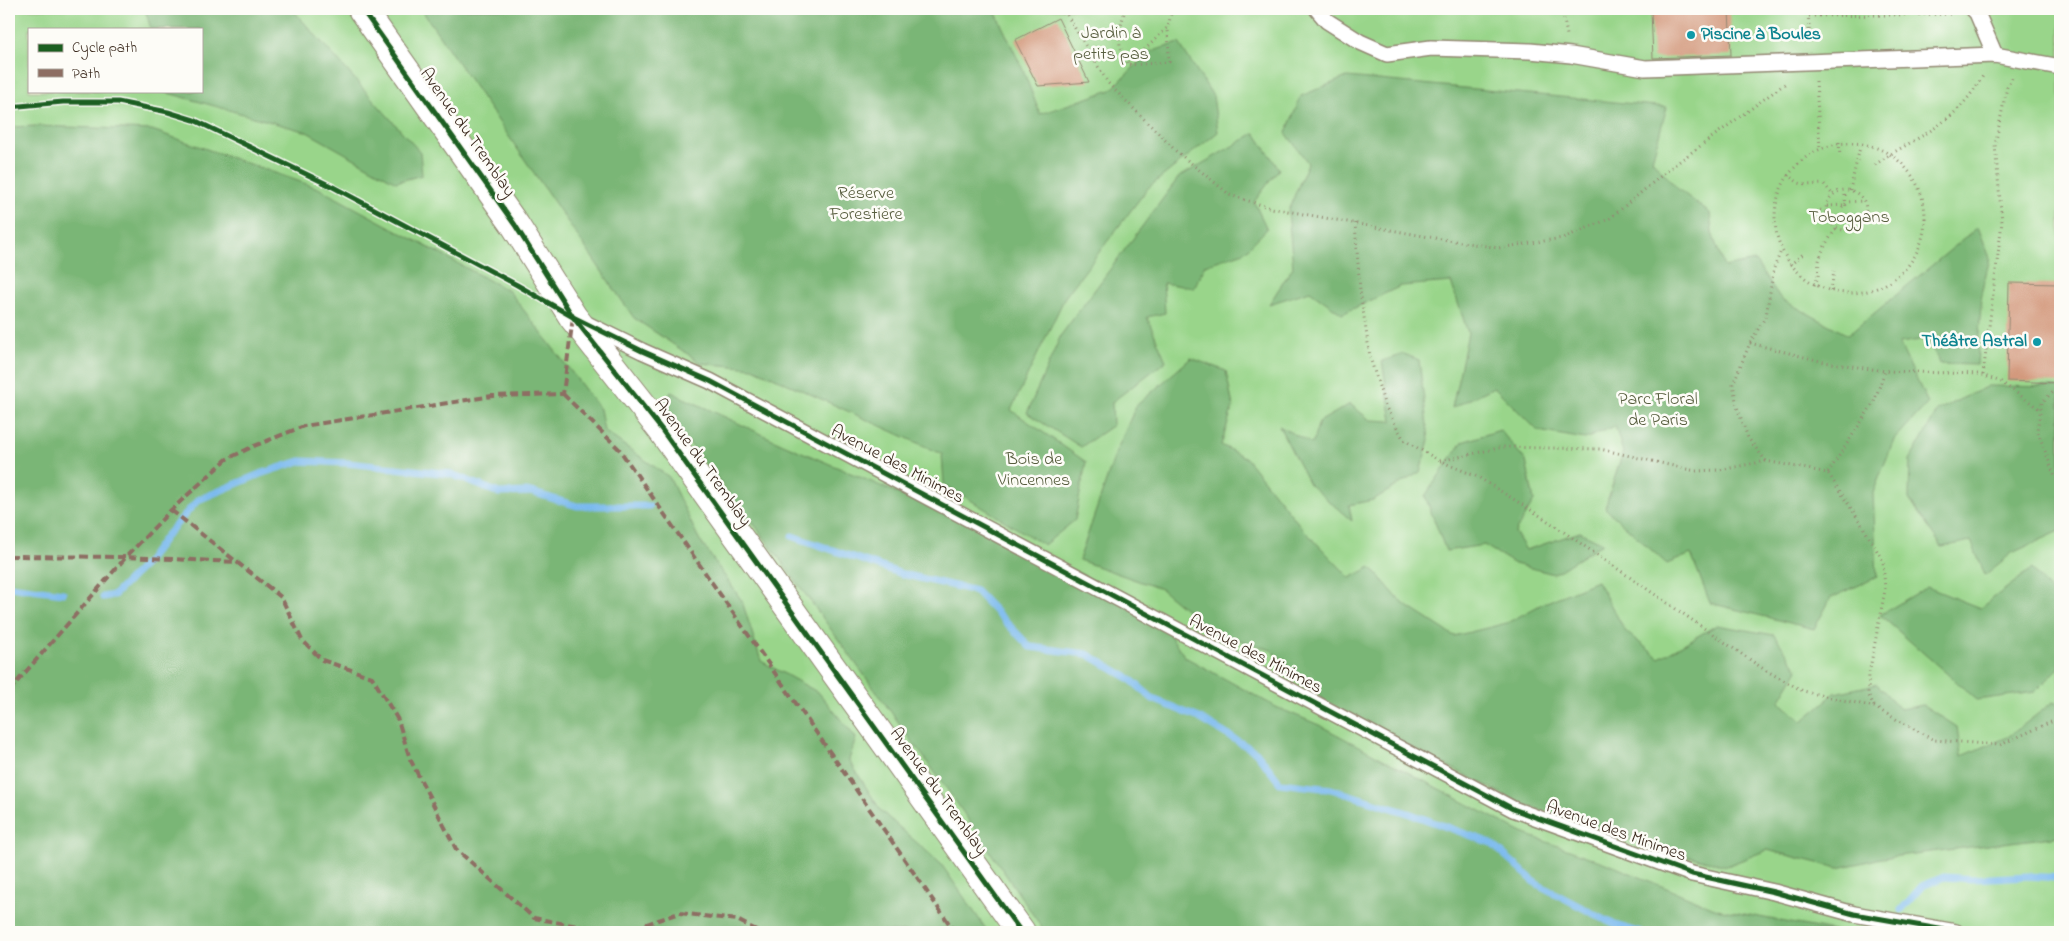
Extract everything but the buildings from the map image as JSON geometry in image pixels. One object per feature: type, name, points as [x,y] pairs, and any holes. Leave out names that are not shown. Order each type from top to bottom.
[{"type":"main road","name":"Avenue du Tremblay","points":[[362,9],[515,225],[573,317],[662,430],[1021,932]]},
{"type":"lane","points":[[1317,9],[1327,21],[1360,42],[1387,54],[1431,48],[1530,51],[1571,55],[1645,68],[1995,55],[2060,67]]},
{"type":"lane","points":[[1975,11],[1995,55]]},
{"type":"lane","name":"Avenue des Minimes","points":[[573,317],[642,351],[710,381],[1513,809],[1692,874],[1774,892],[1854,914],[1956,932]]},
{"type":"path","points":[[1043,9],[1067,15],[1108,83],[1176,151],[1230,196],[1270,208],[1499,248],[1563,238],[1609,219],[1673,166],[1813,61]]},
{"type":"path","points":[[1125,9],[1119,34],[1120,46],[1129,64]]},
{"type":"path","points":[[1129,64],[1169,62],[1168,27],[1172,9]]},
{"type":"path","points":[[1562,9],[1571,55]]},
{"type":"path","points":[[1808,9],[1820,148]]},
{"type":"path","points":[[1862,9],[1862,14]]},
{"type":"path","points":[[1927,9],[1928,14]]},
{"type":"path","points":[[1808,16],[1928,14],[1975,11]]},
{"type":"path","points":[[1129,64],[1168,27]]},
{"type":"path","points":[[1875,165],[1890,153],[1944,121],[1972,93],[1995,55]]},
{"type":"path","points":[[1983,375],[2002,222],[1995,144],[2007,87],[2022,60]]},
{"type":"path","points":[[2060,133],[2058,144],[2060,150]]},
{"type":"path","points":[[1839,142],[1840,156]]},
{"type":"path","points":[[1839,142],[1862,142],[1890,153],[1909,170],[1921,192],[1926,216],[1922,241],[1910,263],[1891,281],[1868,291],[1842,293],[1814,285],[1790,265],[1781,251],[1774,227],[1775,202],[1787,175],[1800,160],[1820,148],[1839,142]]},
{"type":"path","points":[[1850,190],[1862,142]]},
{"type":"path","points":[[1787,175],[1806,185],[1824,184],[1833,194]]},
{"type":"path","points":[[1841,190],[1850,190],[1864,200],[1866,210],[1863,220],[1856,227],[1847,230],[1837,228],[1829,221],[1826,212],[1833,194],[1841,190]]},
{"type":"path","points":[[1845,195],[1845,206]]},
{"type":"path","points":[[1845,206],[1851,196]]},
{"type":"path","points":[[1845,206],[1864,200]]},
{"type":"path","points":[[1827,206],[1852,207]]},
{"type":"path","points":[[1820,210],[1826,212]]},
{"type":"path","points":[[1355,223],[1360,290],[1370,357],[1385,406],[1404,440],[1440,461],[1478,477],[1534,512],[1765,670],[1803,691],[1874,707],[1934,740],[2000,745],[2060,718]]},
{"type":"path","points":[[1814,285],[1820,274],[1822,251],[1837,228]]},
{"type":"path","points":[[1766,461],[1748,438],[1737,407],[1733,384],[1750,343],[1766,316],[1774,268],[1781,251]]},
{"type":"path","points":[[1790,265],[1803,254]]},
{"type":"path","points":[[1831,291],[1834,271]]},
{"type":"path","points":[[1750,343],[1824,362],[1885,371],[1983,375],[2001,382],[2041,410]]},
{"type":"path","points":[[1828,473],[1874,402],[1885,371]]},
{"type":"path","points":[[2060,386],[2042,402],[2037,430],[2055,477],[2060,481]]},
{"type":"path","points":[[1440,461],[1503,447],[1600,449],[1695,471],[1720,470],[1766,461],[1828,473],[1883,561],[1885,590],[1869,674],[1868,694],[1874,707]]},
{"type":"green space","name":"Bois de Vincennes","points":[[9,9],[2060,9],[2060,932],[9,932]]},
{"type":"green space","points":[[145,9],[292,9],[420,152],[422,175],[396,182],[307,132],[165,92],[202,92],[202,28],[151,28]]},
{"type":"green space","name":"Réserve Forestière","points":[[421,9],[994,9],[1023,70],[1040,114],[1111,90],[1149,52],[1179,43],[1213,96],[1218,132],[1148,188],[1065,297],[1011,410],[1086,462],[1075,520],[1044,545],[944,484],[942,454],[753,368],[701,363],[634,318]]},
{"type":"green space","name":"Parc Floral de Paris","points":[[1347,77],[1667,107],[1652,160],[1678,189],[1710,213],[1712,233],[1724,267],[1755,261],[1781,299],[1848,335],[1978,227],[1990,258],[1982,290],[1977,365],[1940,364],[1928,339],[1899,343],[1928,403],[1894,440],[1873,493],[1877,577],[1831,598],[1814,629],[1710,603],[1691,554],[1667,564],[1605,508],[1623,452],[1615,426],[1585,439],[1538,431],[1494,387],[1452,408],[1468,333],[1451,282],[1401,286],[1342,314],[1310,291],[1269,304],[1293,267],[1288,211],[1308,163],[1286,133],[1301,96]]},
{"type":"green space","points":[[37,126],[152,130],[318,188],[509,291],[600,409],[604,431],[669,477],[699,539],[742,601],[761,661],[819,693],[856,738],[849,760],[881,811],[941,864],[988,932],[9,932],[9,127]]},
{"type":"green space","points":[[1255,133],[1279,169],[1254,202],[1267,229],[1244,252],[1205,265],[1194,288],[1163,283],[1165,313],[1147,317],[1166,361],[1112,402],[1113,425],[1081,447],[1027,413],[1061,335],[1179,177]]},
{"type":"green space","points":[[1404,354],[1419,360],[1429,440],[1420,472],[1373,500],[1349,505],[1352,521],[1309,484],[1279,426],[1312,444],[1319,422],[1350,404],[1370,420],[1392,421],[1382,361]]},
{"type":"green space","points":[[1191,358],[1226,371],[1233,406],[1221,445],[1246,458],[1303,529],[1350,578],[1371,567],[1401,602],[1454,636],[1507,623],[1542,604],[1597,581],[1626,632],[1659,658],[1717,625],[1774,635],[1798,669],[1779,701],[1802,721],[1835,693],[1877,684],[1900,709],[1923,705],[1957,727],[1961,756],[2008,737],[2053,702],[2060,705],[2060,836],[1882,858],[1838,868],[1767,850],[1727,866],[1649,846],[1522,804],[1329,705],[1271,650],[1212,631],[1161,589],[1079,560],[1116,452],[1136,406]]},
{"type":"green space","points":[[1988,386],[2057,387],[2060,390],[2060,531],[2012,553],[1985,575],[1971,541],[1942,547],[1909,499],[1910,460],[1938,410]]},
{"type":"green space","points":[[671,392],[783,444],[1044,556],[1152,609],[1185,657],[1276,707],[1319,725],[1522,833],[1611,865],[1717,909],[1838,932],[1045,932],[952,796],[761,533],[663,410]]},
{"type":"green space","points":[[1500,430],[1526,461],[1534,501],[1515,532],[1526,550],[1580,532],[1603,543],[1554,574],[1515,564],[1484,545],[1446,551],[1425,496],[1462,442]]},
{"type":"green space","points":[[2032,569],[2060,603],[2060,667],[2035,692],[1977,700],[1880,615],[1927,587],[1980,608]]},
{"type":"waterway","points":[[103,597],[114,595],[148,561],[166,536],[198,500],[260,474],[300,461],[347,463],[451,474],[499,493],[531,492],[577,506],[649,506]]},
{"type":"waterway","points":[[792,536],[902,574],[976,591],[1030,647],[1087,654],[1130,679],[1153,699],[1199,718],[1256,752],[1280,783],[1331,789],[1408,813],[1491,843],[1537,884],[1615,925],[1639,932]]},
{"type":"waterway","points":[[9,586],[63,593]]},
{"type":"waterway","points":[[1901,910],[1922,886],[1944,877],[1973,879],[2028,876],[2060,878]]},
{"type":"marked path","points":[[9,691],[126,557],[171,510],[227,459],[304,426],[492,396],[563,394],[573,317]]},
{"type":"marked path","points":[[563,394],[619,449],[955,932]]},
{"type":"marked path","points":[[171,510],[281,597],[302,640],[322,660],[372,677],[398,720],[410,759],[456,849],[534,918],[609,932]]},
{"type":"marked path","points":[[9,556],[126,557],[238,562]]},
{"type":"marked path","points":[[623,932],[679,913],[737,920],[760,932]]},
{"type":"cycle path","points":[[362,9],[515,225],[573,317],[662,430],[1021,932]]},
{"type":"cycle path","points":[[9,107],[63,102],[118,102],[168,112],[194,120],[333,187],[573,317],[642,351],[710,381],[1513,809],[1692,874],[1774,892],[1854,914],[1956,932]]},
{"type":"place","name":"Piscine à Boules","points":[[1691,35]]},
{"type":"place","name":"Théâtre Astral","points":[[2037,342]]},
{"type":"park label","name":"Jardin à petits pas","points":[[1111,44]]},
{"type":"park label","name":"Toboggans","points":[[1849,218]]}]
